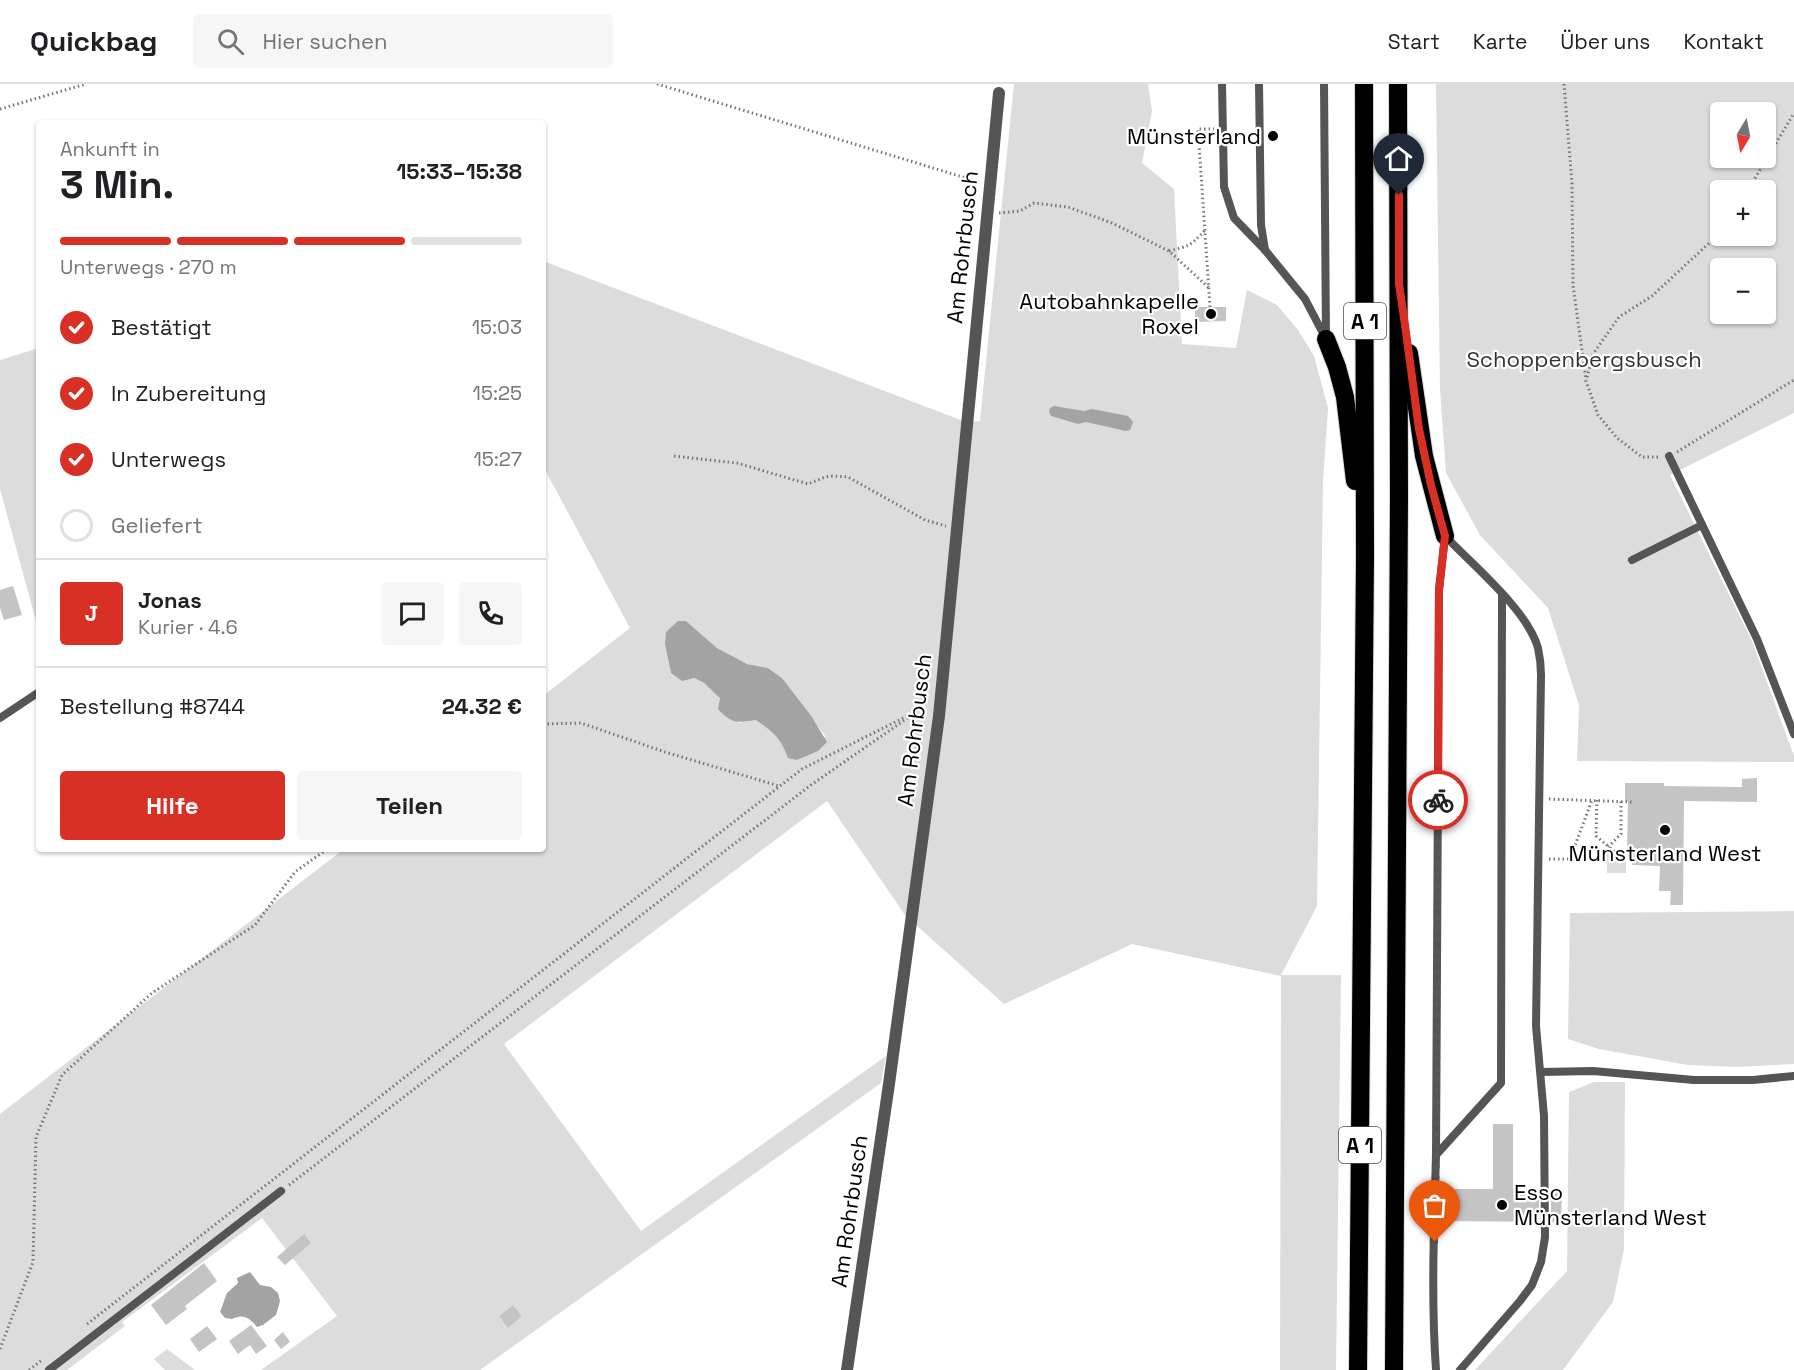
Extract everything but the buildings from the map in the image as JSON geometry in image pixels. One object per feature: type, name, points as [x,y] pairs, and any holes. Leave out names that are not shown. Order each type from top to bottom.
[{"type":"highway","name":"A 1","points":[[1358,1370],[1365,557],[1364,84]]},
{"type":"highway","name":"A 1","points":[[1394,1370],[1398,84]]},
{"type":"highway","points":[[1399,284],[1419,429],[1445,536]]},
{"type":"highway","points":[[1326,339],[1345,397],[1365,557]]},
{"type":"street","name":"Am Rohrbusch","points":[[847,1370],[889,1084],[937,728],[999,88]]},
{"type":"lane","points":[[1222,84],[1224,187],[1227,201],[1234,218],[1265,250],[1305,299],[1326,339]]},
{"type":"lane","points":[[1259,84],[1261,225],[1265,250]]},
{"type":"lane","points":[[1324,84],[1326,339]]},
{"type":"lane","points":[[1669,456],[1757,639],[1794,734]]},
{"type":"lane","points":[[1632,560],[1702,525]]},
{"type":"lane","points":[[1445,536],[1522,615],[1532,632],[1540,660],[1536,1026],[1544,1116],[1545,1237],[1541,1262],[1532,1285],[1460,1370]]},
{"type":"lane","points":[[1436,1370],[1434,1312],[1437,1155],[1439,590],[1445,536]]},
{"type":"lane","points":[[1437,1155],[1501,1083],[1502,595]]},
{"type":"lane","points":[[0,718],[36,694]]},
{"type":"lane","points":[[1541,1072],[1593,1071],[1694,1080],[1753,1080],[1794,1076]]},
{"type":"lane","points":[[49,1370],[281,1191]]},
{"type":"path","points":[[0,109],[86,84]]},
{"type":"path","points":[[657,84],[989,186]]},
{"type":"path","points":[[1564,84],[1572,184],[1573,285],[1586,381],[1598,415],[1617,438],[1642,457],[1669,456],[1794,380]]},
{"type":"path","points":[[1754,180],[1794,113]]},
{"type":"path","points":[[1210,307],[1197,129],[1222,129]]},
{"type":"path","points":[[987,214],[1020,211],[1034,203],[1068,207],[1112,223],[1169,250],[1209,288]]},
{"type":"path","points":[[1169,250],[1188,246],[1205,229]]},
{"type":"path","points":[[1586,381],[1593,354],[1618,317],[1652,296],[1710,242]]},
{"type":"path","points":[[674,456],[737,463],[807,484],[825,477],[848,477],[925,520],[956,529]]},
{"type":"path","points":[[85,1326],[779,786],[802,769],[916,711],[812,784],[281,1191]]},
{"type":"path","points":[[546,724],[581,723],[665,752],[779,786]]},
{"type":"path","points":[[1540,799],[1632,802]]},
{"type":"path","points":[[1594,800],[1596,836],[1615,852],[1628,850]]},
{"type":"path","points":[[1539,859],[1570,859],[1594,800]]},
{"type":"path","points":[[1608,847],[1621,834],[1621,801]]},
{"type":"path","points":[[0,1349],[33,1262],[36,1137],[62,1076],[152,993],[255,925],[295,872],[323,852]]},
{"type":"path","points":[[29,1370],[47,1355]]},
{"type":"green space","points":[[1014,84],[1148,84],[1152,111],[1142,163],[1174,189],[1182,344],[1236,348],[1247,290],[1277,305],[1298,330],[1314,356],[1328,408],[1323,481],[1317,906],[1281,975],[1341,975],[1336,1370],[1280,1370],[1281,976],[1132,944],[1004,1004],[905,915],[827,801],[504,1044],[641,1231],[886,1056],[881,1083],[480,1370],[261,1370],[337,1316],[262,1218],[122,1322],[125,1326],[67,1370],[0,1370],[0,1114],[340,852],[546,852],[546,694],[630,628],[546,472],[546,262],[966,422],[980,421]],"holes":[[[686,621],[717,648],[747,664],[768,668],[782,678],[826,737],[784,745],[773,732],[756,720],[739,723],[709,686],[689,677],[671,673],[665,644]],[[513,1305],[522,1316],[508,1327],[499,1316]]]},
{"type":"green space","name":"Schoppenbergsbusch","points":[[1436,84],[1794,84],[1794,413],[1670,475],[1752,641],[1794,756],[1794,762],[1577,761],[1579,705],[1548,608],[1480,535],[1446,473],[1440,389]]},
{"type":"green space","points":[[36,349],[36,621],[0,489],[0,360]]},
{"type":"green space","points":[[1609,852],[1613,855],[1626,852],[1626,873],[1607,873],[1607,854]]},
{"type":"green space","points":[[1794,911],[1794,1064],[1737,1067],[1688,1065],[1599,1049],[1568,1039],[1570,913]]},
{"type":"green space","points":[[1594,1082],[1625,1082],[1624,1249],[1613,1302],[1563,1370],[1475,1370],[1567,1271],[1569,1092]]},
{"type":"green space","points":[[167,1349],[195,1370],[165,1370],[154,1359]]},
{"type":"shaded area","points":[[1054,406],[1084,411],[1092,409],[1128,416],[1133,422],[1130,430],[1126,431],[1086,422],[1078,424],[1051,416],[1050,408]]},
{"type":"shaded area","points":[[678,621],[686,621],[717,648],[747,664],[768,668],[782,678],[812,717],[827,742],[818,751],[797,760],[788,758],[779,740],[762,724],[756,720],[739,722],[731,720],[718,709],[720,698],[704,683],[694,678],[682,681],[671,673],[665,644],[666,632]]},
{"type":"shaded area","points":[[250,1272],[260,1285],[271,1287],[278,1293],[280,1301],[276,1315],[257,1327],[246,1317],[225,1318],[220,1312],[227,1293],[238,1283],[237,1278]]},
{"type":"way so far","points":[[1435,1242],[1438,800]]},
{"type":"place","name":"Münsterland","points":[[1273,136]]},
{"type":"place","name":"Autobahnkapelle Roxel","points":[[1211,314]]},
{"type":"place","name":"Münsterland West","points":[[1665,830]]},
{"type":"place","name":"Esso Münsterland West","points":[[1502,1205]]},
{"type":"route","points":[[1399,195],[1399,284],[1419,429],[1445,536],[1439,590],[1438,800]]}]
